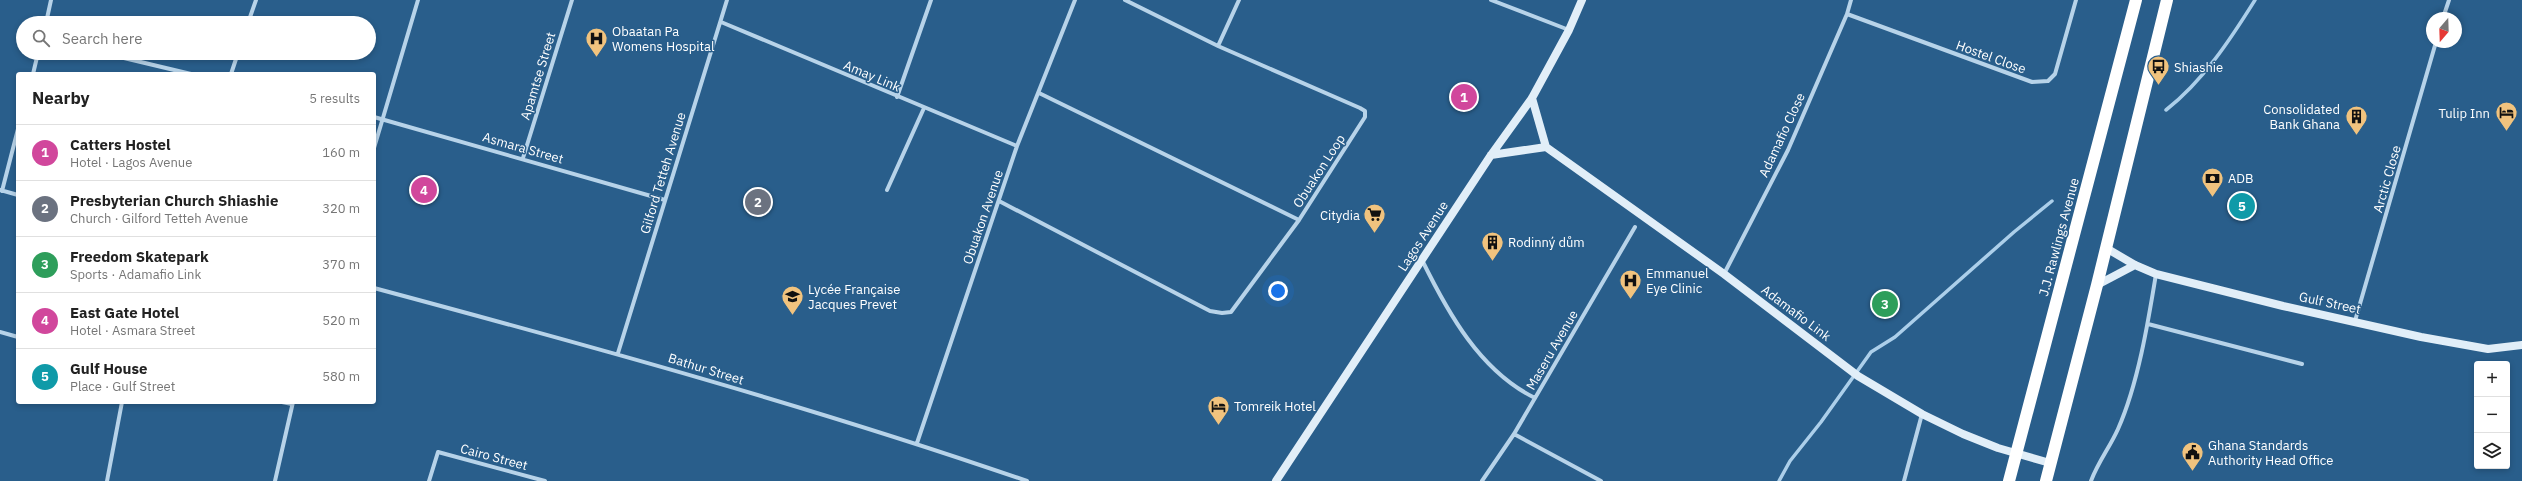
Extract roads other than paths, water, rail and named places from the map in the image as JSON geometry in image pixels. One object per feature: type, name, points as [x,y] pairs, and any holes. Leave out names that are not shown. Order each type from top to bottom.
[{"type":"highway","name":"J.J. Rawlings Avenue","points":[[2009,481],[2136,0]]},
{"type":"highway","points":[[2046,481],[2097,286],[2167,0]]},
{"type":"street","points":[[48,16],[52,0]]},
{"type":"street","points":[[250,16],[256,0]]},
{"type":"street","points":[[376,142],[418,0]]},
{"type":"street","name":"Apamtse Street","points":[[522,158],[572,0]]},
{"type":"street","name":"Gilford Tetteh Avenue","points":[[618,353],[727,0]]},
{"type":"street","points":[[898,97],[931,0]]},
{"type":"street","name":"Obuakon Avenue","points":[[918,443],[1017,146],[1075,0]]},
{"type":"street","name":"Obuakon Loop","points":[[1039,93],[1299,220],[1365,117],[1365,111],[1218,46],[1124,0]]},
{"type":"street","points":[[1218,46],[1238,0]]},
{"type":"street","points":[[1491,0],[1569,30]]},
{"type":"street","name":"Lagos Avenue","points":[[1276,481],[1491,155],[1532,98],[1569,30],[1582,0]]},
{"type":"street","name":"Adamafio Close","points":[[1724,274],[1788,150],[1847,14],[1851,0]]},
{"type":"street","name":"Hostel Close","points":[[1847,14],[2032,82],[2048,81],[2055,74],[2076,0]]},
{"type":"street","points":[[2445,12],[2449,0]]},
{"type":"street","name":"Amay Link","points":[[721,22],[1017,146]]},
{"type":"street","name":"Arctic Close","points":[[2354,321],[2434,48]]},
{"type":"street","points":[[33,72],[36,60]]},
{"type":"street","points":[[132,60],[183,72]]},
{"type":"street","points":[[232,72],[236,60]]},
{"type":"street","points":[[1491,155],[1546,147],[1532,98]]},
{"type":"street","points":[[887,190],[924,108]]},
{"type":"street","name":"Asmara Street","points":[[376,117],[665,200]]},
{"type":"street","points":[[16,136],[1,190],[16,194]]},
{"type":"street","name":"Adamafio Link","points":[[1546,147],[1724,274],[1843,363],[1858,376],[1922,414],[1963,434],[2015,454],[2050,463]]},
{"type":"street","points":[[999,201],[1210,311],[1222,313],[1231,312],[1299,220]]},
{"type":"street","name":"Maseru Avenue","points":[[1482,481],[1514,434],[1635,227]]},
{"type":"street","name":"Gulf Street","points":[[2106,248],[2135,266],[2156,274],[2283,306],[2422,337],[2488,349],[2522,345]]},
{"type":"street","points":[[1422,260],[1469,342],[1495,370],[1535,398]]},
{"type":"street","points":[[2097,286],[2135,266]]},
{"type":"street","points":[[2091,481],[2098,464],[2118,430],[2148,324],[2156,274]]},
{"type":"street","name":"Bathur Street","points":[[376,289],[618,353],[918,443],[1028,481]]},
{"type":"street","points":[[2148,324],[2302,364]]},
{"type":"street","points":[[0,332],[16,336]]},
{"type":"street","points":[[107,481],[122,404]]},
{"type":"street","points":[[275,481],[292,404]]},
{"type":"street","points":[[1904,481],[1922,414]]},
{"type":"street","points":[[1514,434],[1601,481]]},
{"type":"street","name":"Cairo Street","points":[[429,481],[438,452],[545,481]]},
{"type":"waterway","points":[[2166,110],[2204,73],[2226,45],[2255,0]]},
{"type":"waterway","points":[[1779,481],[1790,461],[1821,422],[1871,352],[1895,337],[2014,232],[2052,201]]},
{"type":"place","name":"Obaatan Pa Womens Hospital","points":[[597,58]]},
{"type":"place","name":"Shiashie","points":[[2159,86]]},
{"type":"place","name":"Catters Hostel","points":[[1464,97]]},
{"type":"place","name":"Tulip Inn","points":[[2506,132]]},
{"type":"place","name":"Consolidated Bank Ghana","points":[[2356,136]]},
{"type":"place","name":"East Gate Hotel","points":[[424,190]]},
{"type":"place","name":"ADB","points":[[2213,198]]},
{"type":"place","name":"Presbyterian Church Shiashie","points":[[758,202]]},
{"type":"place","name":"Gulf House","points":[[2242,206]]},
{"type":"place","name":"Citydia","points":[[1375,234]]},
{"type":"place","name":"Rodinný dům","points":[[1493,262]]},
{"type":"place","name":"Emmanuel Eye Clinic","points":[[1630,300]]},
{"type":"place","name":"Freedom Skatepark","points":[[1885,304]]},
{"type":"place","name":"Lycée Française Jacques Prevet","points":[[793,316]]},
{"type":"place","name":"Tomreik Hotel","points":[[1218,426]]},
{"type":"place","name":"Ghana Standards Authority Head Office","points":[[2192,472]]}]
